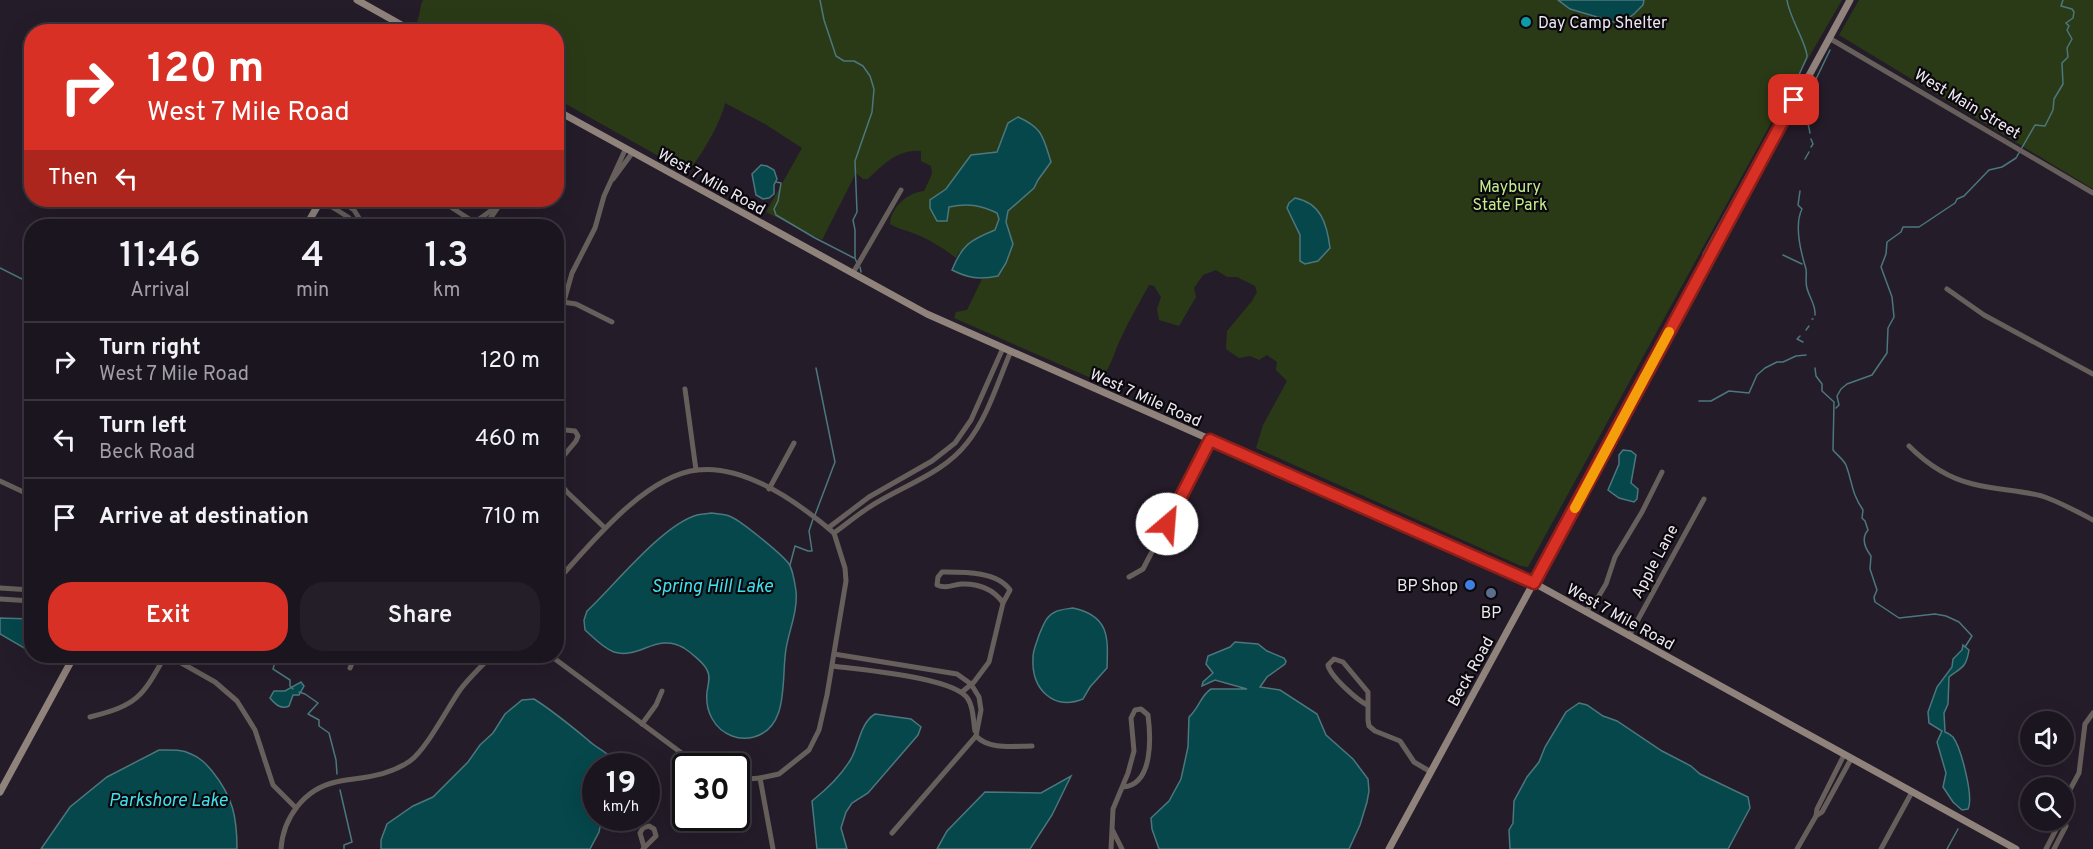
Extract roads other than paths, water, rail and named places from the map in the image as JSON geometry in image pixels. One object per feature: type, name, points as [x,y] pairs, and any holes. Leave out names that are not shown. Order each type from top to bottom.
[{"type":"street","points":[[357,0],[400,24]]},
{"type":"street","name":"Beck Road","points":[[1389,849],[1850,0]]},
{"type":"street","name":"West Main Street","points":[[1829,38],[2093,193]]},
{"type":"street","name":"West 7 Mile Road","points":[[564,114],[927,314],[1534,583],[2016,849]]},
{"type":"street","points":[[612,180],[615,168],[626,148]]},
{"type":"street","points":[[612,322],[576,304],[564,301],[572,273],[595,228],[604,196],[612,180],[633,152]]},
{"type":"street","points":[[853,273],[901,190]]},
{"type":"street","points":[[332,207],[350,219]]},
{"type":"street","points":[[350,207],[360,219]]},
{"type":"street","points":[[450,207],[467,219]]},
{"type":"street","points":[[483,219],[496,207]]},
{"type":"street","points":[[1947,289],[1992,320],[2093,374]]},
{"type":"street","points":[[828,528],[869,497],[945,452],[962,434],[977,407],[1003,348]]},
{"type":"street","points":[[834,533],[867,508],[937,470],[968,442],[986,411],[1011,351]]},
{"type":"street","points":[[685,389],[696,470]]},
{"type":"street","points":[[977,407],[986,411]]},
{"type":"street","points":[[564,430],[575,431],[578,435],[564,455]]},
{"type":"street","points":[[1129,577],[1143,569],[1210,440]]},
{"type":"street","points":[[769,489],[795,443]]},
{"type":"street","points":[[1909,447],[1935,468],[1959,480],[2044,497],[2093,520]]},
{"type":"street","points":[[945,452],[951,459]]},
{"type":"street","points":[[564,573],[605,528],[630,505],[664,482],[696,470],[733,472],[803,509],[834,533],[845,568],[846,581],[833,666],[819,730],[809,750],[779,774],[750,779]]},
{"type":"street","points":[[1585,612],[1597,599],[1606,584],[1615,557],[1642,513],[1662,472]]},
{"type":"street","points":[[0,481],[24,492]]},
{"type":"street","points":[[888,487],[893,494]]},
{"type":"street","points":[[564,488],[605,528]]},
{"type":"street","name":"Apple Lane","points":[[1629,636],[1704,499]]},
{"type":"street","points":[[962,692],[986,669],[991,657],[1003,603],[1010,590],[997,580],[963,572],[942,572],[938,577],[938,585],[944,588],[958,584],[976,586],[991,591],[1003,603]]},
{"type":"street","points":[[0,588],[22,591],[22,601],[0,599]]},
{"type":"street","points":[[834,654],[957,674],[971,684],[979,697],[981,710],[976,736],[892,833]]},
{"type":"street","points":[[1367,705],[1330,672],[1329,665],[1334,658],[1343,662],[1368,692],[1368,723],[1372,729],[1400,741],[1414,762],[1431,772]]},
{"type":"street","points":[[887,674],[889,662]]},
{"type":"street","points":[[0,792],[70,663]]},
{"type":"street","points":[[90,717],[121,709],[138,698],[162,663]]},
{"type":"street","points":[[180,663],[215,682],[237,701],[255,730],[273,785],[296,808]]},
{"type":"street","points":[[350,668],[352,663]]},
{"type":"street","points":[[281,849],[286,826],[296,808],[308,796],[335,783],[388,774],[412,760],[460,691],[485,663]]},
{"type":"street","points":[[560,663],[681,753]]},
{"type":"street","points":[[833,666],[950,686],[968,698],[976,736],[981,741],[992,745],[1032,746]]},
{"type":"street","points":[[919,679],[920,667]]},
{"type":"street","points":[[642,724],[656,705],[662,690]]},
{"type":"street","points":[[1112,849],[1113,809],[1134,752],[1131,718],[1136,710],[1141,710],[1148,715],[1150,743],[1143,776],[1132,786],[1123,787]]},
{"type":"street","points":[[2074,782],[2079,773],[2085,724],[2093,713]]},
{"type":"street","points":[[1797,849],[1816,816],[1822,812],[1831,787],[1847,757]]},
{"type":"street","points":[[760,778],[773,849]]},
{"type":"street","points":[[1881,849],[1912,792]]},
{"type":"street","points":[[1112,830],[1122,849]]},
{"type":"street","points":[[2046,849],[2055,831]]},
{"type":"street","points":[[2054,849],[2063,831]]},
{"type":"water","points":[[1558,0],[1644,0],[1643,5],[1634,14],[1627,19],[1614,22],[1570,9]]},
{"type":"water","points":[[1018,117],[1033,125],[1041,134],[1051,162],[1034,188],[1008,211],[1006,222],[1013,244],[998,276],[974,278],[963,275],[952,270],[959,255],[973,240],[995,230],[999,219],[997,213],[974,206],[956,206],[949,207],[947,221],[937,221],[930,208],[930,200],[946,189],[971,155],[997,152],[1008,123]]},
{"type":"water","points":[[761,165],[774,170],[777,179],[774,194],[763,199],[756,195],[752,174]]},
{"type":"water","points":[[1295,198],[1317,210],[1327,231],[1330,248],[1318,261],[1305,264],[1300,261],[1300,235],[1287,208]]},
{"type":"water","points":[[1623,450],[1631,451],[1636,455],[1631,483],[1638,489],[1637,499],[1634,502],[1619,498],[1608,490],[1619,464],[1619,455]]},
{"type":"water","name":"Spring Hill Lake","points":[[711,513],[734,519],[778,553],[792,570],[796,591],[796,606],[786,649],[779,712],[766,732],[751,738],[732,736],[720,729],[712,719],[707,699],[708,672],[700,661],[684,648],[665,643],[632,652],[614,652],[585,630],[584,620],[587,611],[654,543],[683,521],[697,515]]},
{"type":"water","points":[[1073,608],[1094,617],[1104,630],[1107,668],[1090,687],[1083,699],[1062,702],[1053,699],[1040,688],[1033,668],[1033,654],[1039,635],[1049,616],[1057,611]]},
{"type":"water","points":[[0,618],[24,619],[24,648],[0,634]]},
{"type":"water","points":[[1235,642],[1258,644],[1267,651],[1284,658],[1285,664],[1267,677],[1260,687],[1280,690],[1317,714],[1326,735],[1353,759],[1368,779],[1367,802],[1349,849],[1159,849],[1151,818],[1169,801],[1181,779],[1188,747],[1189,717],[1211,689],[1247,689],[1215,680],[1202,686],[1203,682],[1213,673],[1206,664],[1208,656],[1230,647]]},
{"type":"water","points":[[1963,645],[1969,650],[1968,656],[1963,666],[1949,677],[1948,704],[1944,713],[1945,732],[1953,737],[1956,743],[1968,784],[1968,809],[1962,810],[1953,802],[1943,787],[1946,773],[1937,742],[1942,731],[1929,723],[1928,712],[1937,687],[1952,667],[1953,659],[1962,650]]},
{"type":"water","points":[[301,682],[304,686],[299,695],[293,695],[289,706],[281,707],[270,698],[274,691],[285,691]]},
{"type":"water","points":[[534,699],[606,753],[582,753],[582,831],[599,831],[590,849],[381,849],[381,840],[387,824],[413,806],[433,797],[468,762],[480,745],[493,733],[505,714],[522,700]]},
{"type":"water","points":[[1579,703],[1617,721],[1662,751],[1691,766],[1700,774],[1748,797],[1750,808],[1728,849],[1510,849],[1509,830],[1513,823],[1514,801],[1527,777],[1539,762],[1545,747],[1566,712]]},
{"type":"water","points":[[875,714],[911,719],[921,727],[918,735],[868,793],[852,803],[846,812],[841,828],[847,849],[817,849],[812,801],[833,782],[847,765],[866,723]]},
{"type":"water","name":"Parkshore Lake","points":[[159,750],[187,752],[200,759],[212,771],[225,790],[235,817],[237,849],[41,849],[70,807],[107,777]]},
{"type":"water","points":[[1071,776],[1052,815],[1030,849],[937,849],[947,831],[985,792],[1041,793]]},
{"type":"waterway","points":[[820,0],[836,56],[844,61],[854,61],[863,66],[870,76],[874,89],[872,112],[855,161],[857,212],[853,220],[857,263]]},
{"type":"waterway","points":[[1703,254],[1789,97],[1807,57],[1787,0]]},
{"type":"waterway","points":[[1836,408],[1839,405],[1837,396],[1841,389],[1847,384],[1872,375],[1887,353],[1888,328],[1894,317],[1892,297],[1881,267],[1886,254],[1887,242],[1901,232],[1903,227],[1919,227],[1955,203],[1989,170],[2002,167],[2016,158],[2035,125],[2045,126],[2053,110],[2054,99],[2063,84],[2062,63],[2068,57],[2067,48],[2072,39],[2066,23],[2073,18],[2074,12],[2072,9],[2061,6],[2063,0]]},
{"type":"waterway","points":[[1810,133],[1804,104],[1830,50]]},
{"type":"waterway","points":[[1811,139],[1813,144],[1811,147]]},
{"type":"waterway","points":[[1805,159],[1809,152]]},
{"type":"waterway","points":[[776,182],[781,183],[774,209],[776,215],[854,258]]},
{"type":"waterway","points":[[1800,191],[1798,205],[1802,209],[1799,239],[1806,269],[1806,286],[1815,315]]},
{"type":"waterway","points":[[1783,255],[1802,264]]},
{"type":"waterway","points":[[860,267],[861,272]]},
{"type":"waterway","points":[[0,268],[24,280]]},
{"type":"waterway","points":[[1806,330],[1809,326]]},
{"type":"waterway","points":[[1800,336],[1797,339],[1803,342]]},
{"type":"waterway","points":[[1699,401],[1711,401],[1729,391],[1749,393],[1757,375],[1765,368],[1777,362],[1806,355]]},
{"type":"waterway","points":[[815,515],[835,462],[816,368]]},
{"type":"waterway","points":[[1815,368],[1816,376],[1822,384],[1822,391],[1834,402],[1833,450],[1846,465],[1854,493],[1863,510],[1862,518],[1868,530],[1865,543],[1871,556],[1870,569],[1877,590],[1874,597],[1875,602],[1899,618],[1935,614],[1959,622],[1972,636],[1965,647]]},
{"type":"waterway","points":[[790,565],[795,546],[812,551],[809,531],[813,519]]},
{"type":"waterway","points":[[275,663],[273,669],[290,680],[290,686],[293,689]]},
{"type":"waterway","points":[[299,692],[318,703],[308,714],[319,720],[319,726],[329,733],[337,774]]},
{"type":"waterway","points":[[340,790],[352,842],[344,845],[344,849]]},
{"type":"waterway","points":[[1947,849],[1958,829]]},
{"type":"place","name":"Day Camp Shelter","points":[[1526,22]]},
{"type":"place","name":"BP Shop","points":[[1470,585]]},
{"type":"place","name":"BP","points":[[1491,593]]},
{"type":"park label","name":"Maybury State Park","points":[[1510,195]]}]
